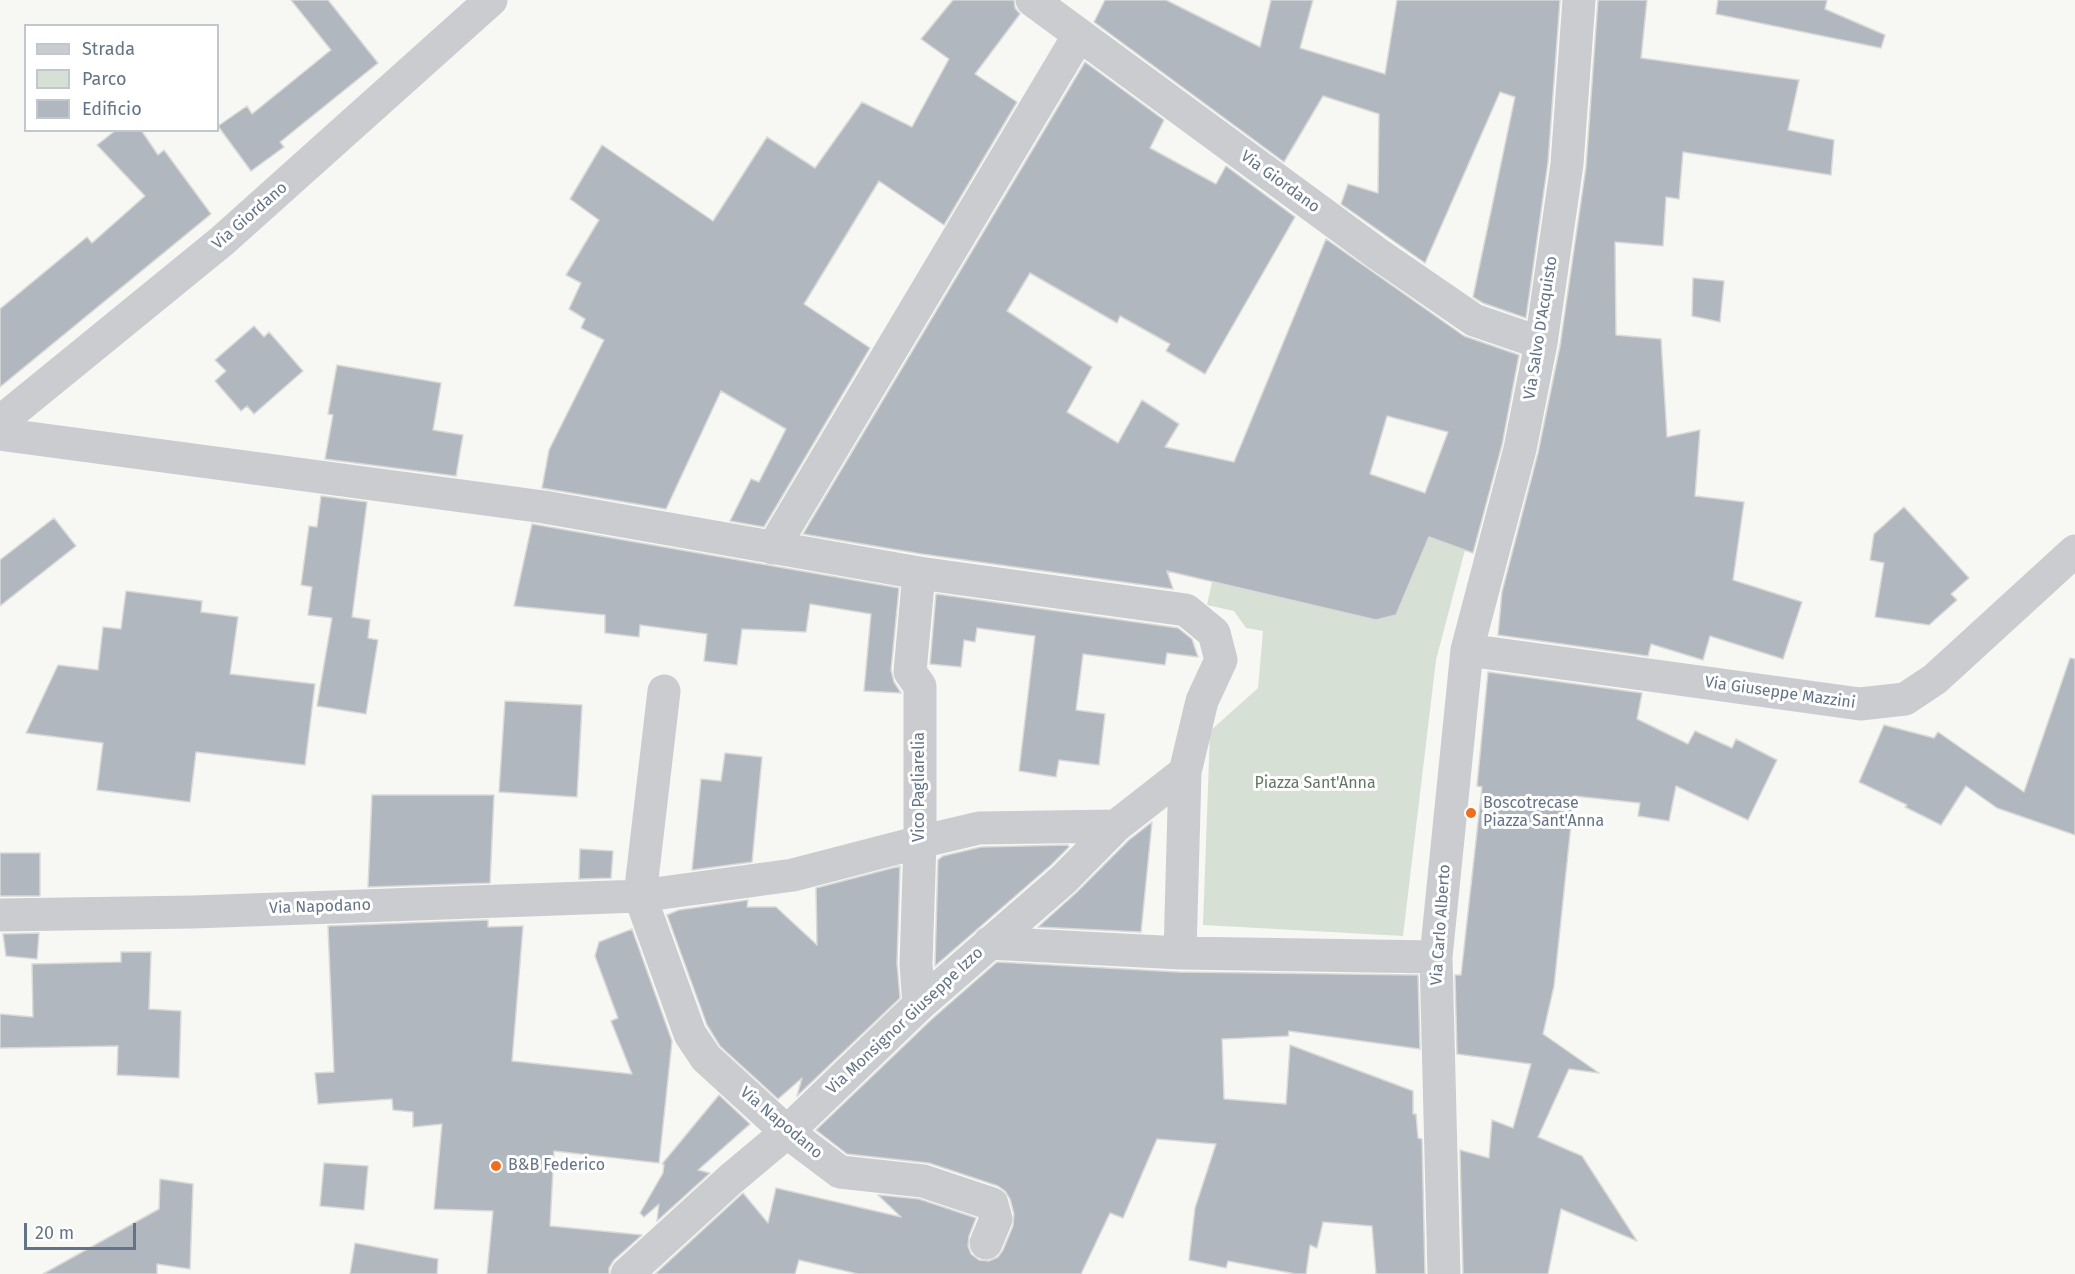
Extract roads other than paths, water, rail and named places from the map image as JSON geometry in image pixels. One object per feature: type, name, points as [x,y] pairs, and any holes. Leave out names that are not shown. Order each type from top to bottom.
[{"type":"street","name":"Via Giordano","points":[[0,422],[222,241],[491,0]]},
{"type":"street","name":"Via Giordano","points":[[1032,0],[1378,254],[1474,320],[1541,343]]},
{"type":"street","name":"Via Salvo D'Acquisto","points":[[1467,650],[1520,449],[1541,343],[1567,164],[1579,0]]},
{"type":"street","points":[[773,548],[1079,35]]},
{"type":"street","points":[[0,434],[544,507],[919,573],[1186,610],[1214,633],[1221,660],[1202,701],[1185,772],[1180,953]]},
{"type":"street","name":"Via Giuseppe Mazzini","points":[[1467,650],[1860,704],[1905,699],[1935,679],[2075,550]]},
{"type":"street","name":"Vico Pagliarelia","points":[[919,573],[910,672],[920,686],[920,842],[916,964],[919,1005]]},
{"type":"street","name":"Via Carlo Alberto","points":[[1444,1274],[1436,957],[1467,650]]},
{"type":"street","name":"Via Napodano","points":[[664,691],[640,896],[690,1034],[706,1058],[787,1132],[840,1172],[923,1181],[992,1204],[996,1219],[986,1243]]},
{"type":"street","name":"Via Monsignor Giuseppe Izzo","points":[[627,1274],[731,1179],[787,1132],[919,1005],[1064,879],[1116,826],[1185,772]]},
{"type":"street","name":"Via Napodano","points":[[0,915],[205,911],[640,896],[793,875],[979,828],[1116,826]]},
{"type":"street","points":[[989,943],[1180,953],[1436,957]]},
{"type":"place","name":"Boscotrecase Piazza Sant'Anna","points":[[1471,813]]},
{"type":"place","name":"B&B Federico","points":[[496,1166]]},
{"type":"park label","name":"Piazza Sant'Anna","points":[[1315,784]]}]
